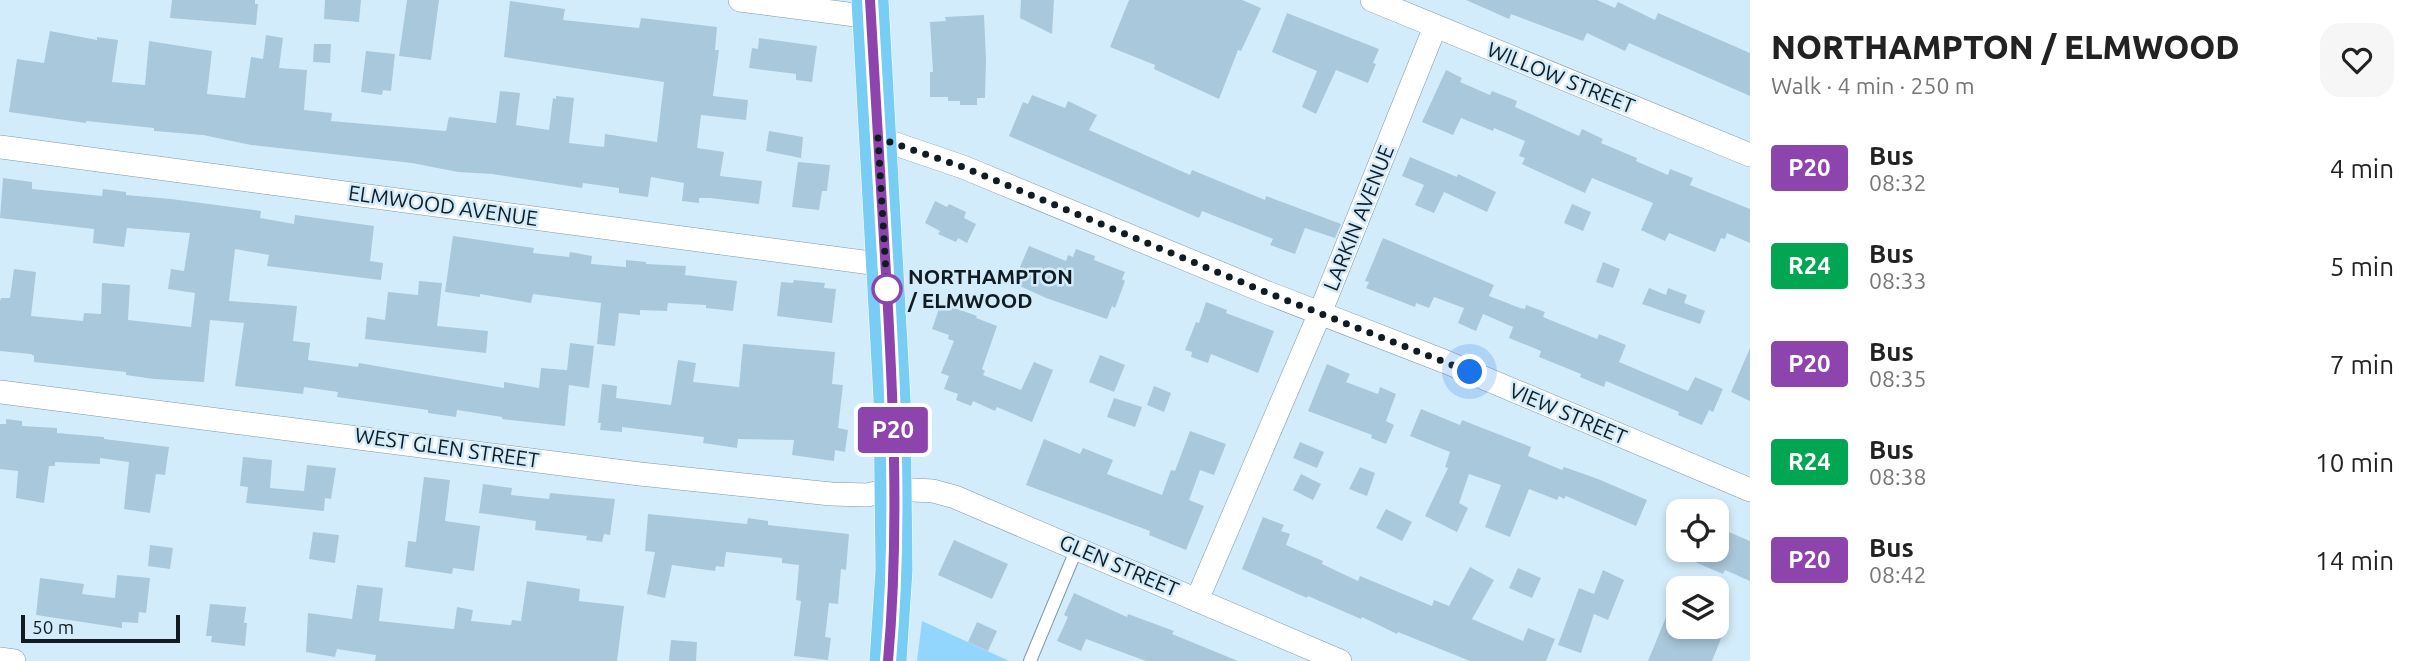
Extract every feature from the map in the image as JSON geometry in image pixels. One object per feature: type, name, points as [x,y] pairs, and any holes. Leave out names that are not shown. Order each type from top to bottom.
[{"type":"main road","points":[[870,8],[886,265],[894,489],[893,610],[888,661]]},
{"type":"street","points":[[740,0],[870,8]]},
{"type":"street","name":"WILLOW STREET","points":[[1372,0],[1750,155]]},
{"type":"street","name":"LARKIN AVENUE","points":[[1197,600],[1320,313],[1435,27]]},
{"type":"street","name":"VIEW STREET","points":[[878,138],[963,167],[1446,362],[1750,490]]},
{"type":"street","name":"ELMWOOD AVENUE","points":[[0,147],[886,265]]},
{"type":"street","name":"WEST GLEN STREET","points":[[0,392],[640,474],[831,494],[867,495],[894,489]]},
{"type":"street","name":"GLEN STREET","points":[[894,489],[933,491],[955,496],[1340,661]]},
{"type":"street","points":[[0,659],[14,661]]},
{"type":"lane","points":[[1030,661],[1077,548]]},
{"type":"shaded area","points":[[922,621],[1009,661],[917,661]]},
{"type":"building","points":[[172,0],[255,0],[255,4],[258,4],[256,25],[170,18]]},
{"type":"building","points":[[325,0],[361,0],[359,22],[324,19]]},
{"type":"building","points":[[407,0],[439,0],[431,60],[399,56]]},
{"type":"building","points":[[1021,0],[1054,0],[1052,34],[1020,18]]},
{"type":"building","points":[[1129,0],[1242,0],[1261,8],[1241,51],[1238,50],[1219,99],[1154,69],[1155,65],[1110,47]]},
{"type":"building","points":[[1466,0],[1597,0],[1615,8],[1618,2],[1655,20],[1658,13],[1750,53],[1750,96],[1629,43],[1625,51],[1587,33],[1583,41],[1511,14],[1509,19]]},
{"type":"building","points":[[510,1],[565,9],[563,20],[639,28],[641,18],[717,27],[715,50],[719,50],[713,96],[748,100],[746,120],[701,115],[697,148],[724,152],[720,176],[762,181],[759,204],[710,198],[699,198],[699,203],[682,201],[684,183],[651,177],[648,197],[619,193],[619,188],[583,183],[582,188],[492,174],[458,172],[412,163],[251,145],[203,135],[154,131],[154,128],[86,123],[9,112],[17,59],[44,63],[50,31],[97,40],[97,37],[118,40],[112,82],[145,85],[149,41],[212,51],[207,94],[245,98],[251,57],[263,59],[266,35],[283,38],[279,68],[307,70],[304,110],[332,113],[331,121],[446,131],[449,117],[496,123],[500,91],[520,93],[516,125],[549,130],[553,98],[574,98],[569,143],[604,147],[605,134],[657,142],[664,82],[504,57]]},
{"type":"building","points":[[1287,13],[1379,49],[1368,83],[1336,70],[1316,114],[1302,107],[1317,71],[1272,52]]},
{"type":"building","points":[[984,15],[985,98],[977,98],[977,105],[960,105],[960,101],[948,101],[948,97],[930,97],[930,72],[933,72],[930,22],[946,21],[945,17]]},
{"type":"building","points":[[759,38],[817,46],[812,82],[796,80],[796,74],[749,68],[752,48],[758,49]]},
{"type":"building","points":[[314,44],[331,44],[330,63],[313,62]]},
{"type":"building","points":[[366,51],[395,54],[391,91],[383,90],[382,95],[361,92]]},
{"type":"building","points":[[1446,70],[1462,78],[1460,82],[1490,95],[1492,91],[1517,101],[1515,107],[1579,136],[1582,129],[1603,139],[1601,143],[1637,158],[1636,161],[1668,175],[1670,169],[1693,178],[1690,185],[1750,209],[1750,243],[1727,233],[1725,239],[1721,238],[1715,252],[1669,233],[1665,241],[1641,230],[1653,203],[1592,178],[1585,193],[1522,164],[1525,158],[1519,156],[1525,141],[1494,128],[1493,131],[1461,118],[1453,135],[1422,122]]},
{"type":"building","points":[[1032,95],[1065,108],[1068,101],[1097,115],[1089,130],[1190,175],[1192,170],[1265,200],[1266,196],[1341,224],[1335,238],[1305,228],[1295,254],[1270,245],[1273,239],[1202,211],[1199,218],[1009,136],[1023,102],[1028,104]]},
{"type":"building","points":[[769,131],[803,137],[801,158],[766,151]]},
{"type":"building","points":[[1410,157],[1457,177],[1458,174],[1496,192],[1487,212],[1444,192],[1434,213],[1415,205],[1424,185],[1402,176]]},
{"type":"building","points":[[798,162],[830,165],[827,191],[822,191],[819,210],[792,207]]},
{"type":"building","points":[[3,178],[32,182],[32,189],[102,196],[103,189],[126,192],[126,195],[261,211],[260,218],[294,224],[295,215],[374,226],[370,261],[383,263],[381,280],[267,266],[269,255],[235,249],[229,301],[297,306],[293,341],[310,343],[308,360],[358,367],[359,363],[504,388],[504,382],[539,388],[541,368],[567,370],[570,343],[594,346],[589,388],[569,385],[565,426],[502,419],[457,410],[456,417],[428,413],[428,410],[337,397],[338,392],[304,387],[303,394],[235,386],[244,323],[210,320],[204,382],[154,379],[126,375],[126,372],[34,362],[34,356],[31,354],[0,351],[0,301],[1,298],[10,298],[14,269],[36,272],[31,316],[83,321],[84,313],[101,314],[102,283],[130,285],[128,320],[191,327],[195,293],[168,289],[171,269],[184,271],[190,233],[127,228],[124,247],[93,243],[94,229],[0,218]]},
{"type":"building","points":[[935,201],[966,212],[964,218],[976,224],[967,243],[958,238],[956,242],[938,234],[940,231],[925,223]]},
{"type":"building","points":[[1572,204],[1591,212],[1583,231],[1564,223]]},
{"type":"building","points":[[453,236],[534,248],[533,253],[569,257],[570,252],[592,256],[591,264],[626,267],[626,260],[686,266],[685,275],[737,281],[733,311],[706,308],[706,305],[668,303],[667,311],[640,310],[640,315],[619,313],[615,346],[597,344],[601,303],[533,294],[531,303],[480,294],[480,297],[445,292]]},
{"type":"building","points":[[1383,238],[1494,285],[1489,296],[1520,308],[1525,309],[1526,305],[1545,312],[1543,317],[1597,339],[1599,334],[1626,345],[1619,362],[1688,391],[1695,377],[1723,389],[1713,412],[1709,410],[1702,425],[1678,415],[1679,412],[1606,381],[1604,387],[1580,377],[1581,374],[1539,357],[1541,351],[1509,338],[1513,327],[1483,314],[1476,331],[1458,323],[1464,308],[1434,297],[1429,308],[1416,303],[1415,307],[1366,288],[1369,282],[1365,281]]},
{"type":"building","points":[[1029,246],[1066,261],[1068,255],[1073,257],[1076,249],[1095,256],[1094,260],[1125,272],[1122,279],[1125,281],[1115,308],[1112,306],[1107,319],[1046,298],[1013,283]]},
{"type":"building","points":[[1603,262],[1620,269],[1613,288],[1596,282]]},
{"type":"building","points":[[794,280],[825,283],[824,288],[836,289],[832,323],[777,316],[781,282],[793,283]]},
{"type":"building","points":[[419,281],[442,283],[437,326],[488,331],[486,353],[365,339],[367,317],[385,320],[388,292],[418,295]]},
{"type":"building","points":[[1649,288],[1666,295],[1668,288],[1687,295],[1684,303],[1705,311],[1700,324],[1642,304]]},
{"type":"building","points":[[1206,302],[1227,310],[1226,313],[1274,331],[1258,373],[1211,354],[1208,363],[1191,357],[1192,352],[1185,350]]},
{"type":"building","points":[[941,303],[997,326],[982,369],[985,371],[983,375],[1021,390],[1034,362],[1053,370],[1032,422],[997,407],[995,411],[973,401],[971,406],[956,400],[958,394],[944,389],[949,376],[941,373],[954,341],[948,339],[949,335],[932,329]]},
{"type":"building","points":[[743,344],[835,352],[832,384],[843,385],[838,428],[848,430],[845,452],[835,450],[834,461],[792,455],[794,440],[738,439],[737,448],[703,443],[704,437],[622,427],[622,432],[600,430],[601,423],[598,423],[602,384],[617,386],[616,398],[671,405],[678,360],[696,363],[693,382],[739,387]]},
{"type":"building","points":[[1750,348],[1750,401],[1731,392]]},
{"type":"building","points":[[1100,355],[1125,365],[1114,392],[1089,382]]},
{"type":"building","points":[[1327,364],[1350,374],[1346,382],[1378,394],[1380,387],[1396,394],[1386,421],[1394,425],[1386,444],[1371,438],[1372,435],[1308,411]]},
{"type":"building","points":[[1154,386],[1171,393],[1164,412],[1147,405]]},
{"type":"building","points":[[1114,398],[1142,407],[1135,427],[1107,417]]},
{"type":"building","points":[[1421,409],[1460,425],[1462,420],[1531,447],[1528,456],[1562,470],[1564,467],[1598,479],[1647,500],[1636,526],[1566,496],[1564,499],[1559,496],[1557,500],[1529,489],[1510,537],[1485,527],[1501,485],[1469,474],[1459,503],[1468,508],[1457,532],[1425,516],[1448,468],[1445,467],[1450,452],[1410,436]]},
{"type":"building","points":[[6,419],[22,421],[22,426],[57,428],[57,433],[169,447],[165,475],[156,474],[150,513],[124,509],[129,462],[100,458],[100,464],[55,462],[55,466],[49,466],[44,503],[16,498],[18,471],[0,469],[0,424],[6,424]]},
{"type":"building","points":[[1190,431],[1226,444],[1214,475],[1200,470],[1189,500],[1204,506],[1186,550],[1149,535],[1150,531],[1026,485],[1044,439],[1080,454],[1083,448],[1113,460],[1107,474],[1162,495],[1171,470],[1175,471]]},
{"type":"building","points":[[1300,442],[1324,452],[1317,468],[1293,458]]},
{"type":"building","points":[[243,457],[272,460],[270,488],[304,491],[307,465],[336,468],[331,499],[325,498],[324,511],[246,503],[248,487],[240,486]]},
{"type":"building","points":[[1360,467],[1375,473],[1367,496],[1349,489]]},
{"type":"building","points":[[1301,474],[1321,484],[1313,500],[1293,490]]},
{"type":"building","points":[[424,477],[450,480],[445,521],[480,526],[474,571],[453,568],[452,574],[405,567],[408,541],[416,542]]},
{"type":"building","points":[[483,484],[512,488],[511,495],[549,499],[550,493],[615,499],[610,535],[604,534],[602,542],[586,540],[587,536],[535,530],[536,521],[479,513]]},
{"type":"building","points":[[1386,509],[1412,522],[1402,541],[1376,528]]},
{"type":"building","points":[[648,514],[747,524],[748,518],[768,521],[768,525],[849,534],[846,570],[841,569],[838,604],[829,603],[825,637],[831,638],[828,660],[794,656],[801,601],[796,600],[799,565],[782,563],[782,558],[726,552],[724,567],[716,566],[715,571],[672,565],[665,598],[647,594],[655,552],[645,551]]},
{"type":"building","points":[[1263,517],[1284,525],[1281,531],[1290,534],[1286,545],[1323,561],[1322,564],[1358,581],[1360,576],[1432,606],[1434,600],[1449,606],[1470,567],[1494,580],[1472,619],[1523,641],[1528,628],[1555,639],[1546,661],[1470,661],[1398,632],[1397,634],[1308,596],[1307,598],[1242,569]]},
{"type":"building","points":[[313,532],[339,535],[335,563],[309,559]]},
{"type":"building","points":[[1729,532],[1750,541],[1750,581],[1725,570],[1723,574],[1695,562],[1729,562]]},
{"type":"building","points":[[954,540],[1008,564],[992,599],[938,575]]},
{"type":"building","points":[[150,545],[173,548],[170,569],[148,566]]},
{"type":"building","points":[[1518,568],[1541,578],[1532,598],[1509,588]]},
{"type":"building","points":[[1603,570],[1624,580],[1608,620],[1594,614],[1581,653],[1558,645],[1579,588],[1594,594]]},
{"type":"building","points":[[117,575],[150,578],[146,613],[139,612],[138,623],[122,622],[122,628],[36,615],[40,578],[84,584],[82,594],[115,598]]},
{"type":"building","points":[[527,581],[580,589],[579,601],[624,606],[617,661],[375,661],[376,655],[337,649],[335,657],[306,652],[308,613],[352,619],[357,585],[383,588],[379,621],[454,629],[457,607],[473,610],[471,621],[511,625],[512,620],[521,621]]},
{"type":"building","points":[[1074,593],[1127,617],[1128,614],[1174,631],[1172,634],[1238,661],[1146,661],[1086,639],[1081,651],[1057,641],[1068,617],[1064,615]]},
{"type":"building","points":[[210,604],[246,607],[245,646],[211,642],[212,636],[206,636]]},
{"type":"building","points":[[1666,617],[1666,639],[1721,639],[1712,661],[1648,661]]},
{"type":"building","points":[[977,622],[997,631],[988,651],[968,642]]},
{"type":"building","points":[[671,640],[697,642],[696,661],[669,661]]},
{"type":"bus line","name":"P20","points":[[870,0],[892,399],[894,550],[893,610],[888,661]]},
{"type":"place","name":"NORTHAMPTON / ELMWOOD","points":[[887,289]]},
{"type":"route","points":[[887,289],[878,138],[963,167],[1268,293],[1470,372]]}]
